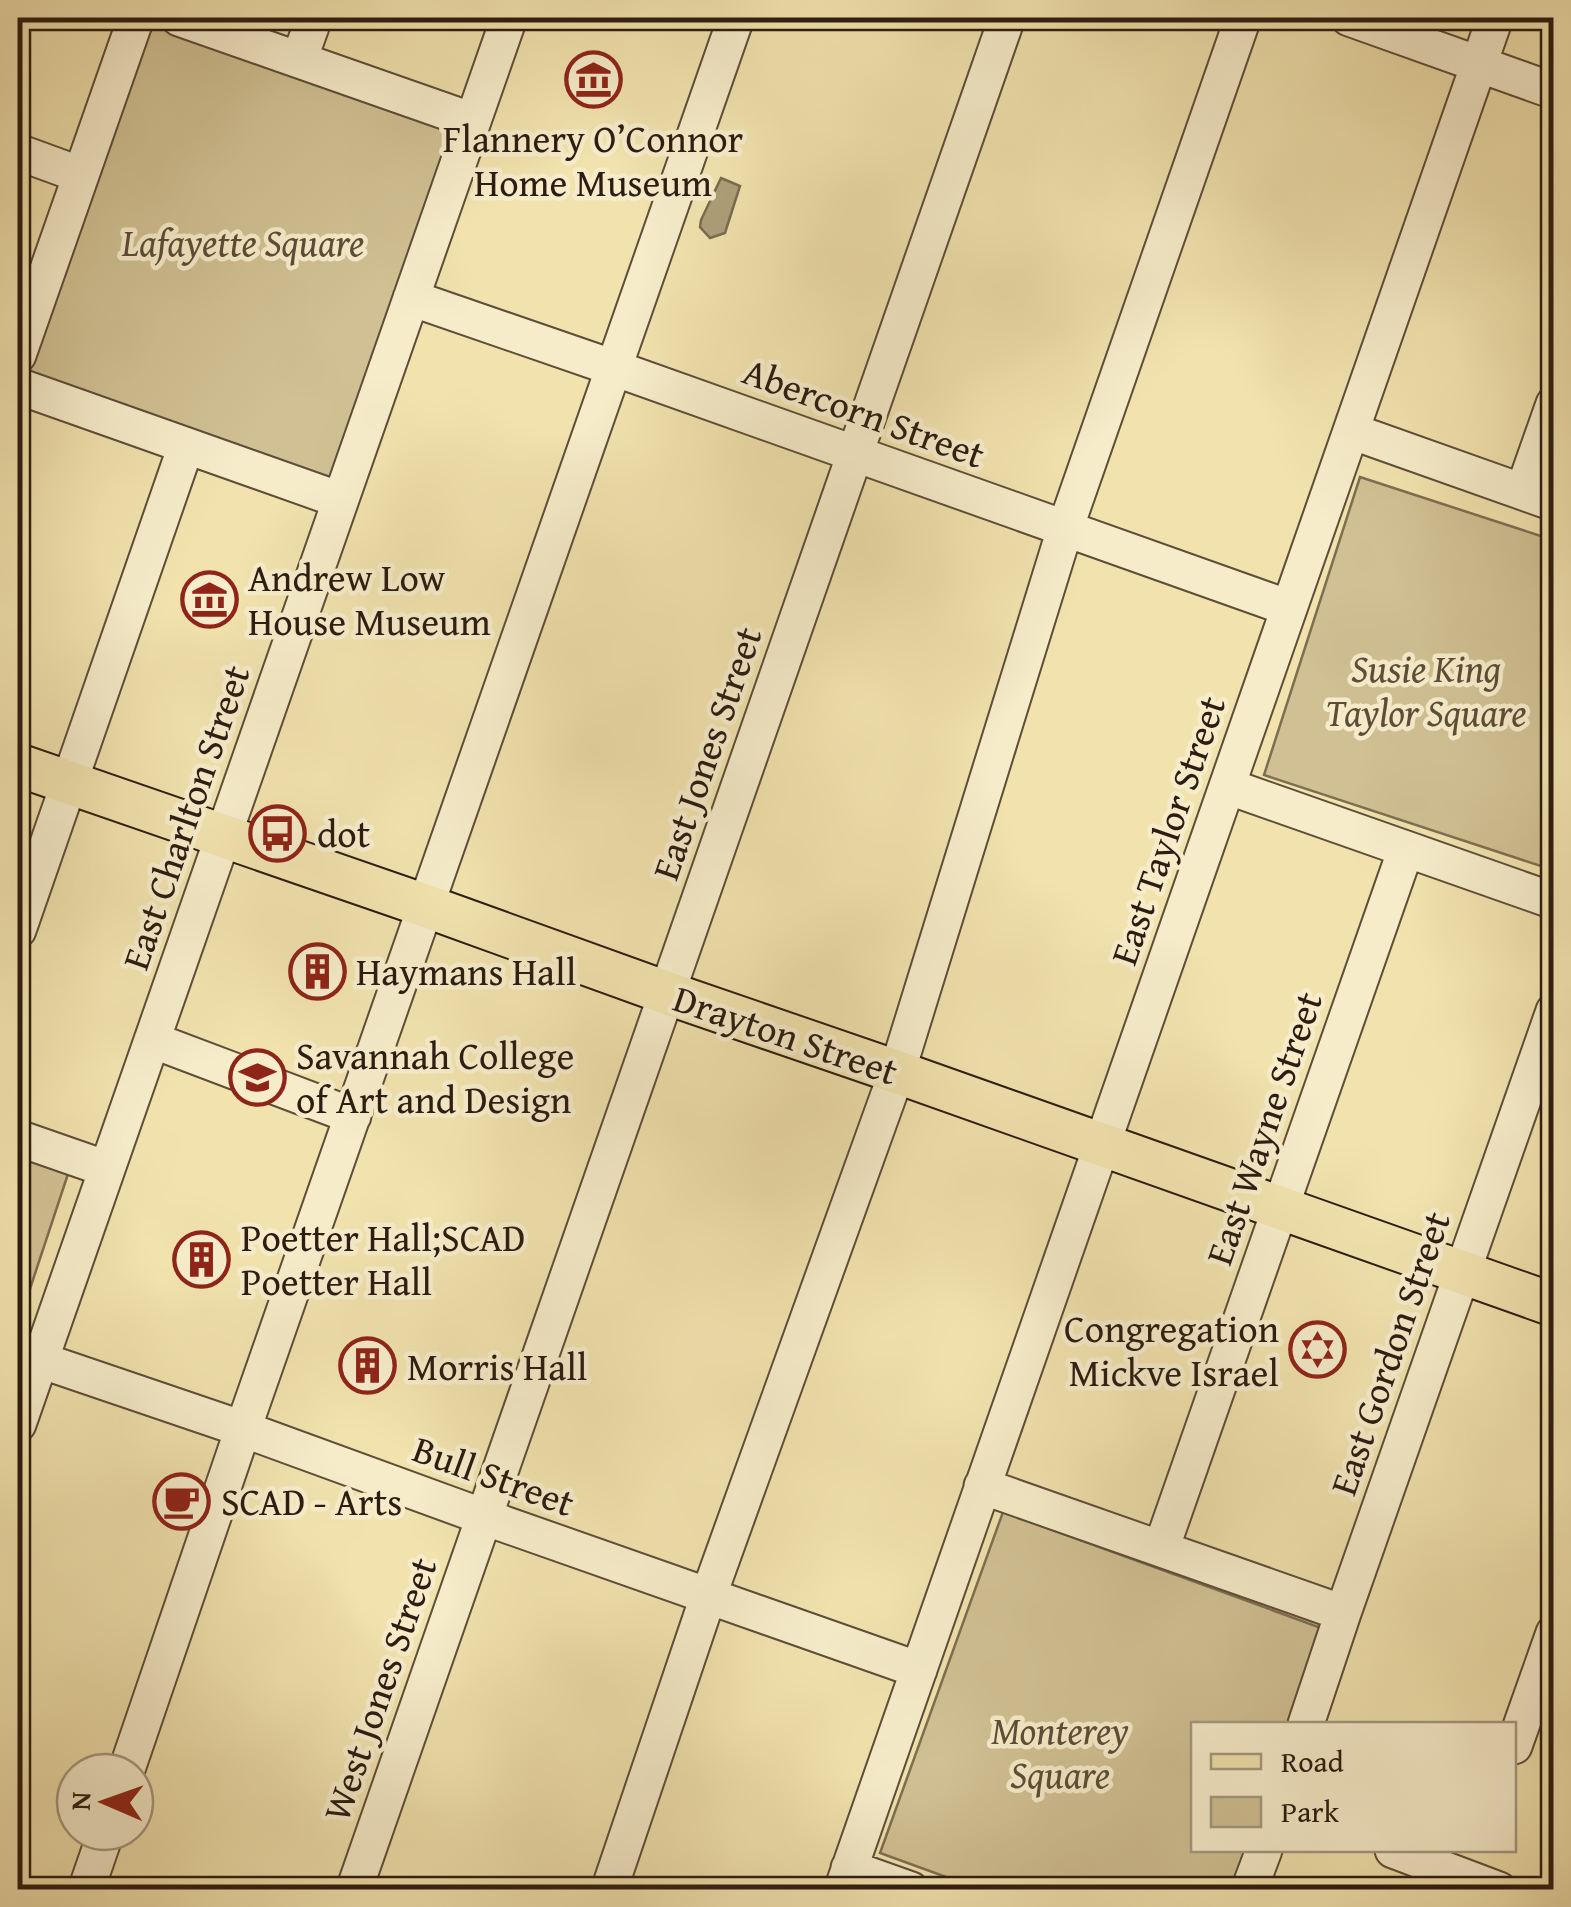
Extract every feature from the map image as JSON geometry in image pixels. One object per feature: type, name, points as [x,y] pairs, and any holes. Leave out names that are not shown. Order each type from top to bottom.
[{"type":"main road","name":"Drayton Street","points":[[18,764],[1554,1306]]},
{"type":"street","points":[[18,356],[136,18]]},
{"type":"street","points":[[179,18],[473,121]]},
{"type":"street","points":[[299,60],[314,18]]},
{"type":"street","name":"East Charlton Street","points":[[18,1424],[509,18]]},
{"type":"street","points":[[133,1752],[736,18]]},
{"type":"street","name":"East Jones Street","points":[[484,1517],[1008,18]]},
{"type":"street","points":[[609,1890],[708,1596],[897,1072],[1065,529],[1244,18]]},
{"type":"street","points":[[1349,18],[1554,90]]},
{"type":"street","name":"East Taylor Street","points":[[845,1879],[1495,18]]},
{"type":"street","points":[[18,152],[80,174]]},
{"type":"street","name":"Abercorn Street","points":[[411,298],[1289,608]]},
{"type":"street","points":[[18,386],[340,500]]},
{"type":"street","points":[[1350,431],[1538,497],[1554,404]]},
{"type":"street","points":[[18,930],[186,446]]},
{"type":"street","points":[[1227,786],[1554,901]]},
{"type":"street","name":"East Wayne Street","points":[[1161,1549],[1406,849]]},
{"type":"street","name":"East Gordon Street","points":[[1307,1722],[1554,1011]]},
{"type":"street","points":[[152,1040],[352,1116]]},
{"type":"street","points":[[18,1138],[106,1169]]},
{"type":"street","name":"Bull Street","points":[[40,1360],[918,1670]]},
{"type":"street","points":[[982,1486],[1343,1613]]},
{"type":"street","name":"West Jones Street","points":[[354,1890],[484,1517]]},
{"type":"street","points":[[1516,1740],[1554,1634]]},
{"type":"street","points":[[86,1890],[99,1852]]},
{"type":"street","points":[[1249,1890],[1263,1852]]},
{"type":"street","points":[[1398,1852],[1476,1877]]},
{"type":"street","points":[[845,1879],[910,1890]]},
{"type":"green space","name":"Lafayette Square","points":[[143,22],[459,135],[336,484],[20,371]]},
{"type":"green space","name":"Susie King Taylor Square","points":[[1360,477],[1553,540],[1553,870],[1264,775]]},
{"type":"green space","points":[[18,1154],[69,1171],[18,1325]]},
{"type":"green space","name":"Monterey Square","points":[[1003,1512],[1335,1633],[1303,1722],[1191,1722],[1191,1852],[1256,1852],[1242,1889],[979,1889],[880,1853]]},
{"type":"shaded area","points":[[721,178],[740,186],[725,233],[710,238],[700,227],[701,220]]},
{"type":"place","name":"Flannery O’Connor Home Museum","points":[[593,80]]},
{"type":"place","name":"Andrew Low House Museum","points":[[209,599]]},
{"type":"place","name":"dot","points":[[278,833]]},
{"type":"place","name":"Haymans Hall","points":[[317,971]]},
{"type":"place","name":"Savannah College of Art and Design","points":[[257,1077]]},
{"type":"place","name":"Poetter Hall;SCAD Poetter Hall","points":[[202,1259]]},
{"type":"place","name":"Congregation Mickve Israel","points":[[1318,1350]]},
{"type":"place","name":"Morris Hall","points":[[368,1366]]},
{"type":"place","name":"SCAD - Arts","points":[[182,1501]]}]
